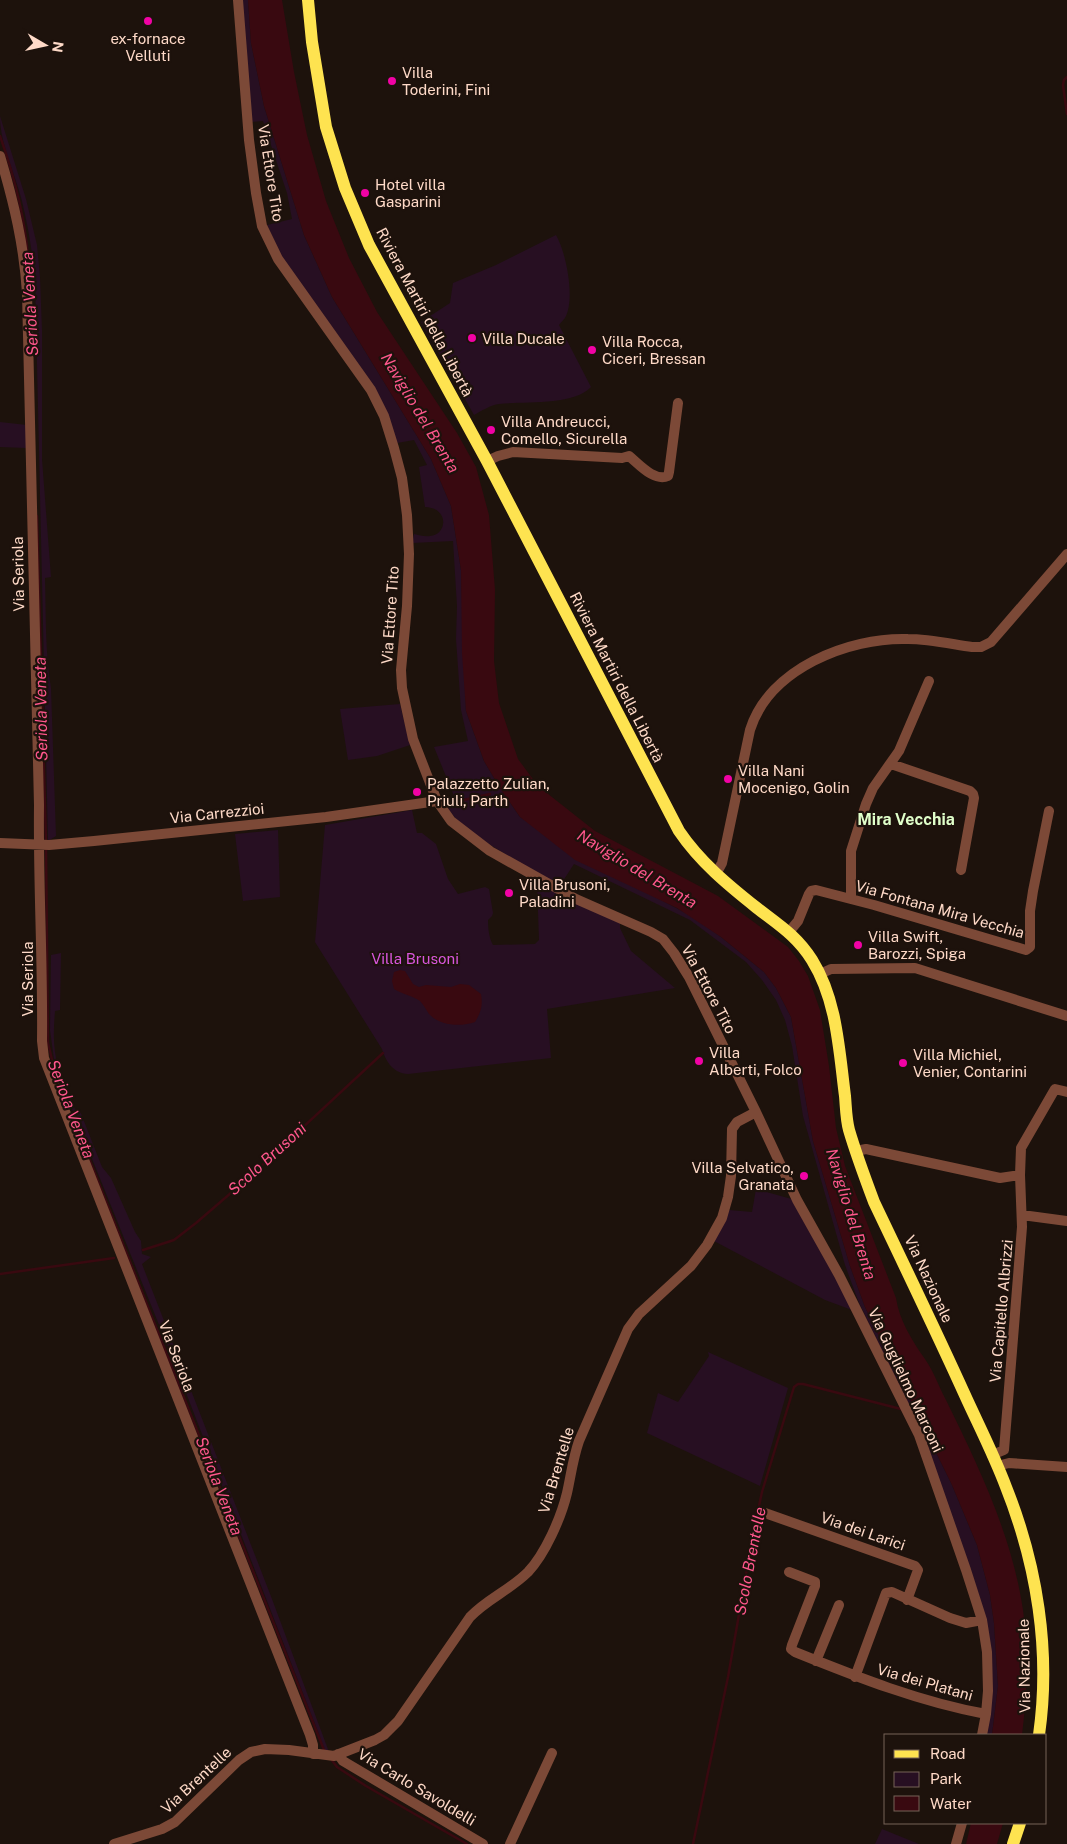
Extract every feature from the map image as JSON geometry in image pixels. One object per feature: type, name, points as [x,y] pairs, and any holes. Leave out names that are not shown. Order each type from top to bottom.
[{"type":"main road","name":"Riviera Martiri della Libertà","points":[[308,0],[322,108],[332,151],[344,188],[380,269],[487,461],[670,815],[690,846],[716,874]]},
{"type":"main road","name":"Via Nazionale","points":[[716,874],[789,932],[801,944],[820,974],[835,1026],[849,1129],[874,1202],[1000,1459],[1006,1485],[1026,1548],[1039,1604],[1042,1628],[1043,1675],[1039,1734]]},
{"type":"main road","points":[[1013,1844],[1020,1824]]},
{"type":"street","name":"Via Ettore Tito","points":[[238,0],[249,140],[262,226],[278,259],[371,390],[384,416],[402,478],[407,515],[409,554],[407,606],[401,670],[402,688],[413,739],[437,801],[452,821],[490,851],[576,900],[663,939],[689,977],[756,1112]]},
{"type":"street","name":"Via Seriola","points":[[0,156],[18,221],[27,293],[39,805],[43,845],[42,1041],[47,1068],[310,1735],[313,1754]]},
{"type":"street","points":[[487,461],[513,452],[622,458],[629,456],[656,477],[663,478],[668,476],[678,403]]},
{"type":"street","points":[[716,874],[722,863],[752,725],[758,711],[770,694],[794,674],[819,658],[850,645],[886,639],[909,639],[972,647],[980,647],[991,642],[1067,554]]},
{"type":"street","points":[[851,899],[851,851],[866,804],[873,788],[899,750],[929,681]]},
{"type":"street","points":[[891,764],[974,794],[961,870]]},
{"type":"street","name":"Via Carrezzioi","points":[[0,843],[43,845],[326,817],[437,801]]},
{"type":"street","name":"Via Fontana Mira Vecchia","points":[[789,932],[798,921],[811,891],[816,890],[1026,950],[1030,947],[1030,911],[1049,811]]},
{"type":"street","points":[[820,974],[831,969],[915,968],[1067,1016]]},
{"type":"street","name":"Via Capitello Albrizzi","points":[[1000,1459],[1012,1368],[1022,1215],[1021,1148],[1055,1089],[1067,1092]]},
{"type":"street","name":"Via Guglielmo Marconi","points":[[756,1112],[797,1200],[839,1275],[919,1436],[964,1562],[982,1620],[988,1672],[986,1714],[982,1734]]},
{"type":"street","name":"Via Brentelle","points":[[114,1844],[162,1829],[175,1822],[239,1760],[251,1752],[265,1749],[332,1755],[375,1740],[391,1728],[404,1713],[470,1617],[482,1605],[520,1579],[538,1560],[550,1538],[565,1500],[579,1441],[628,1329],[639,1314],[691,1266],[707,1245],[722,1218],[728,1197],[732,1176],[732,1128],[737,1122],[756,1112]]},
{"type":"street","points":[[856,1151],[866,1149],[1000,1178],[1020,1175]]},
{"type":"street","points":[[1022,1215],[1067,1221]]},
{"type":"street","points":[[1000,1459],[1067,1465]]},
{"type":"street","name":"Via dei Larici","points":[[765,1513],[915,1566],[918,1570],[907,1600]]},
{"type":"street","name":"Via dei Platani","points":[[788,1572],[815,1582],[791,1650],[855,1677],[919,1698],[986,1714]]},
{"type":"street","name":"Via dei Platani","points":[[855,1677],[884,1596],[888,1592],[907,1600]]},
{"type":"street","points":[[907,1600],[966,1623],[982,1620]]},
{"type":"street","points":[[816,1661],[839,1605]]},
{"type":"street","points":[[510,1844],[552,1753]]},
{"type":"street","name":"Via Carlo Savoldelli","points":[[332,1755],[483,1844]]},
{"type":"street","points":[[956,1844],[962,1824]]},
{"type":"green space","points":[[241,0],[248,0],[251,43],[264,106],[304,235],[332,297],[431,459],[451,506],[461,570],[466,711],[484,761],[520,817],[648,893],[693,917],[721,937],[764,972],[776,988],[791,1017],[813,1141],[850,1266],[865,1307],[952,1485],[977,1545],[990,1595],[994,1623],[998,1686],[992,1734],[987,1734],[992,1688],[957,1533],[923,1434],[859,1303],[845,1265],[803,1116],[792,1046],[785,1020],[776,1000],[746,962],[690,920],[574,864],[559,887],[474,835],[458,822],[442,801],[454,796],[434,747],[468,741],[461,710],[456,639],[457,606],[453,541],[412,543],[414,534],[424,536],[436,535],[440,531],[443,522],[439,512],[433,508],[425,507],[419,467],[427,465],[414,440],[397,443],[385,409],[280,254],[267,225],[292,219],[287,193],[263,121],[251,122]]},
{"type":"green space","points":[[0,116],[26,199],[37,245],[40,277],[42,459],[51,577],[45,578],[46,633],[51,688],[56,836],[48,841],[35,277],[24,210],[2,138]]},
{"type":"green space","points":[[556,235],[566,263],[570,298],[569,308],[559,325],[591,387],[583,393],[561,400],[499,404],[474,415],[421,322],[450,303],[453,283],[496,265]]},
{"type":"green space","points":[[0,422],[27,425],[26,448],[0,447]]},
{"type":"green space","points":[[400,704],[410,745],[377,756],[348,760],[340,709]]},
{"type":"green space","name":"Villa Brusoni","points":[[412,810],[417,833],[422,833],[436,844],[448,879],[458,894],[485,887],[489,889],[493,913],[488,920],[488,926],[493,945],[535,944],[539,940],[537,883],[620,921],[620,928],[631,951],[675,988],[547,1009],[551,1058],[408,1074],[398,1072],[388,1062],[382,1049],[315,942],[325,825]]},
{"type":"green space","points":[[278,830],[280,897],[243,901],[235,834]]},
{"type":"green space","points":[[61,953],[60,1010],[55,1011],[54,1031],[56,1059],[60,1073],[75,1109],[80,1111],[102,1167],[111,1178],[135,1232],[141,1241],[142,1254],[151,1257],[142,1264],[272,1599],[329,1752],[325,1751],[172,1357],[55,1067],[50,1030],[51,955]]},
{"type":"green space","points":[[756,1189],[795,1200],[852,1310],[825,1300],[714,1241],[729,1210],[752,1212]]},
{"type":"green space","points":[[708,1352],[788,1388],[760,1486],[647,1433],[658,1393],[678,1402],[709,1356]]},
{"type":"green space","points":[[882,1829],[919,1844],[875,1844]]},
{"type":"water","name":"Naviglio del Brenta","points":[[248,0],[282,0],[307,135],[326,201],[349,258],[377,312],[457,433],[476,467],[489,515],[495,590],[494,661],[499,703],[518,759],[538,786],[595,831],[718,896],[788,947],[808,976],[820,1010],[836,1128],[845,1166],[896,1298],[903,1322],[931,1369],[982,1476],[1011,1555],[1023,1610],[1027,1657],[1022,1734],[992,1734],[998,1686],[994,1623],[990,1595],[977,1545],[952,1485],[865,1307],[850,1266],[813,1141],[791,1017],[776,988],[764,972],[721,937],[677,908],[575,860],[520,817],[484,761],[466,711],[462,653],[461,570],[451,506],[431,459],[332,297],[304,235],[264,106],[251,43]]},
{"type":"water","points":[[405,971],[413,984],[419,987],[426,985],[451,987],[460,984],[469,985],[481,994],[481,1009],[475,1022],[463,1025],[451,1024],[434,1018],[420,1001],[394,989],[392,981],[394,972]]},
{"type":"water","points":[[971,1824],[1003,1824],[997,1844],[966,1844]]},
{"type":"waterway","points":[[1067,77],[1063,85],[1067,114]]},
{"type":"waterway","name":"Seriola Veneta","points":[[0,136],[18,196],[28,258]]},
{"type":"waterway","name":"Seriola Veneta","points":[[37,516],[46,843]]},
{"type":"waterway","name":"Scolo Brusoni","points":[[446,804],[490,794]]},
{"type":"waterway","name":"Seriola Veneta","points":[[46,848],[48,1043],[55,1072]]},
{"type":"waterway","name":"Scolo Brusoni","points":[[143,1250],[174,1240],[196,1223],[246,1180],[383,1053]]},
{"type":"waterway","name":"Seriola Veneta","points":[[77,1128],[324,1750]]},
{"type":"waterway","name":"Scolo Brusoni","points":[[0,1274],[114,1258]]},
{"type":"waterway","name":"Scolo Brentelle","points":[[693,1844],[728,1677],[762,1492],[794,1387],[798,1384],[803,1384],[901,1409]]},
{"type":"waterway","name":"Seriola Veneta","points":[[331,1759],[337,1767],[366,1786],[467,1844]]},
{"type":"place","name":"ex-fornace Velluti","points":[[148,21]]},
{"type":"place","name":"Villa Toderini, Fini","points":[[392,81]]},
{"type":"place","name":"Hotel villa Gasparini","points":[[365,193]]},
{"type":"place","name":"Villa Ducale","points":[[472,338]]},
{"type":"place","name":"Villa Rocca, Ciceri, Bressan","points":[[592,350]]},
{"type":"place","name":"Villa Andreucci, Comello, Sicurella","points":[[491,430]]},
{"type":"place","name":"Villa Nani Mocenigo, Golin","points":[[728,779]]},
{"type":"place","name":"Palazzetto Zulian, Priuli, Parth","points":[[417,792]]},
{"type":"place","name":"Villa Brusoni, Paladini","points":[[509,893]]},
{"type":"place","name":"Villa Swift, Barozzi, Spiga","points":[[858,945]]},
{"type":"place","name":"Villa Alberti, Folco","points":[[699,1061]]},
{"type":"place","name":"Villa Michiel, Venier, Contarini","points":[[903,1063]]},
{"type":"place","name":"Villa Selvatico, Granata","points":[[804,1176]]},
{"type":"district","name":"Mira Vecchia","points":[[906,819]]}]
